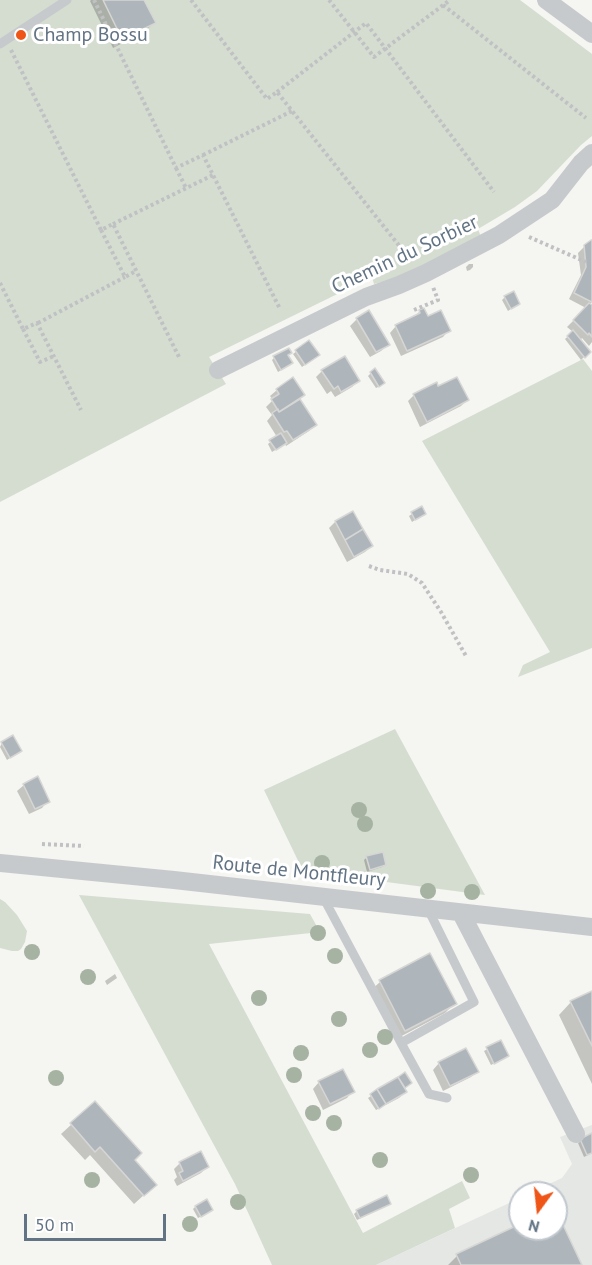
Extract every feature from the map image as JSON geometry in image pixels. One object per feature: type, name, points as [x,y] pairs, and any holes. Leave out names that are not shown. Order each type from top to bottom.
[{"type":"street","points":[[546,0],[592,34]]},
{"type":"street","name":"Chemin du Sorbier","points":[[218,369],[366,297],[426,273],[510,228],[552,200],[592,153]]},
{"type":"street","name":"Route de Montfleury","points":[[0,863],[174,880],[592,927]]},
{"type":"street","points":[[461,913],[576,1134]]},
{"type":"lane","points":[[3,42],[67,0]]},
{"type":"lane","points":[[323,897],[429,1094],[447,1098]]},
{"type":"lane","points":[[401,1043],[474,1002],[428,909]]},
{"type":"path","points":[[94,0],[186,188]]},
{"type":"path","points":[[190,0],[267,99],[366,23],[494,192]]},
{"type":"path","points":[[329,0],[374,57],[450,0]]},
{"type":"path","points":[[443,5],[586,118]]},
{"type":"path","points":[[3,42],[125,277]]},
{"type":"path","points":[[277,93],[400,248]]},
{"type":"path","points":[[176,168],[292,111]]},
{"type":"path","points":[[203,155],[280,309]]},
{"type":"path","points":[[101,230],[213,174]]},
{"type":"path","points":[[113,224],[180,359]]},
{"type":"path","points":[[510,228],[585,262]]},
{"type":"path","points":[[23,329],[136,271]]},
{"type":"path","points":[[414,309],[438,300],[426,273]]},
{"type":"path","points":[[0,284],[40,362],[54,356]]},
{"type":"path","points":[[37,323],[81,410]]},
{"type":"path","points":[[369,566],[408,574],[422,583],[466,656]]},
{"type":"path","points":[[42,844],[84,846]]},
{"type":"shaded area","points":[[0,0],[520,0],[592,54],[592,136],[537,191],[478,229],[481,237],[399,278],[374,284],[372,277],[209,357],[226,384],[0,502]]},
{"type":"shaded area","points":[[583,359],[592,371],[592,648],[518,677],[523,665],[550,652],[422,441]]},
{"type":"shaded area","points":[[395,729],[485,895],[303,871],[264,790]]},
{"type":"shaded area","points":[[79,895],[310,914],[320,932],[209,944],[363,1233],[462,1181],[470,1198],[449,1209],[455,1228],[376,1265],[272,1265],[235,1184]]},
{"type":"shaded area","points":[[0,899],[17,915],[27,931],[25,942],[18,951],[0,948]]},
{"type":"shaded area","points":[[592,1125],[592,1265],[376,1265],[508,1204],[508,1241],[568,1241],[568,1181],[556,1181],[562,1178],[572,1164],[560,1137]]},
{"type":"building","points":[[103,0],[144,0],[156,23],[122,39]]},
{"type":"building","points":[[591,240],[592,302],[574,293],[586,267],[584,245]]},
{"type":"building","points":[[514,291],[520,304],[511,309],[504,296]]},
{"type":"building","points":[[589,303],[592,305],[592,337],[573,320]]},
{"type":"building","points":[[424,308],[428,316],[441,310],[451,331],[407,351],[395,325],[420,313],[419,310]]},
{"type":"building","points":[[369,310],[390,345],[376,352],[356,318]]},
{"type":"building","points":[[573,330],[591,352],[585,358],[567,336]]},
{"type":"building","points":[[309,340],[320,355],[305,365],[295,350]]},
{"type":"building","points":[[289,348],[292,353],[288,355],[293,363],[281,370],[273,356]]},
{"type":"building","points":[[345,356],[360,381],[341,392],[338,386],[334,389],[321,370]]},
{"type":"building","points":[[375,368],[385,383],[379,387],[370,372]]},
{"type":"building","points":[[293,377],[305,395],[279,412],[271,399],[279,394],[276,389]]},
{"type":"building","points":[[457,377],[469,400],[427,422],[413,394],[437,382],[438,386]]},
{"type":"building","points":[[300,399],[317,425],[293,440],[287,431],[284,432],[272,413],[278,409],[279,412]]},
{"type":"building","points":[[281,433],[287,443],[276,450],[269,440]]},
{"type":"building","points":[[422,506],[426,514],[415,520],[411,512]]},
{"type":"building","points":[[353,511],[363,529],[345,540],[335,521]]},
{"type":"building","points":[[363,529],[373,546],[354,557],[345,540]]},
{"type":"building","points":[[13,735],[22,751],[10,758],[1,742]]},
{"type":"building","points":[[38,776],[50,802],[35,809],[23,784]]},
{"type":"building","points":[[383,852],[386,865],[370,870],[366,856]]},
{"type":"building","points":[[430,953],[457,1004],[405,1031],[379,980]]},
{"type":"building","points":[[592,991],[592,1046],[570,1001]]},
{"type":"building","points":[[501,1040],[509,1056],[494,1064],[486,1047]]},
{"type":"building","points":[[466,1048],[479,1072],[450,1086],[438,1062]]},
{"type":"building","points":[[343,1069],[355,1092],[330,1104],[318,1081]]},
{"type":"building","points":[[405,1072],[412,1083],[405,1088],[398,1077]]},
{"type":"building","points":[[398,1077],[407,1092],[386,1104],[377,1089]]},
{"type":"building","points":[[377,1089],[386,1104],[379,1109],[370,1094]]},
{"type":"building","points":[[95,1101],[142,1153],[135,1160],[157,1185],[144,1196],[100,1147],[95,1152],[70,1123]]},
{"type":"building","points":[[592,1133],[592,1153],[587,1155],[580,1139]]},
{"type":"building","points":[[201,1151],[209,1167],[183,1181],[179,1173],[183,1171],[179,1162]]},
{"type":"building","points":[[387,1195],[391,1204],[360,1218],[356,1210]]},
{"type":"building","points":[[207,1199],[213,1210],[201,1217],[195,1206]]},
{"type":"building","points":[[508,1230],[508,1241],[568,1241],[568,1235],[582,1265],[461,1265],[456,1254]]},
{"type":"place","name":"Champ Bossu","points":[[21,35]]}]
